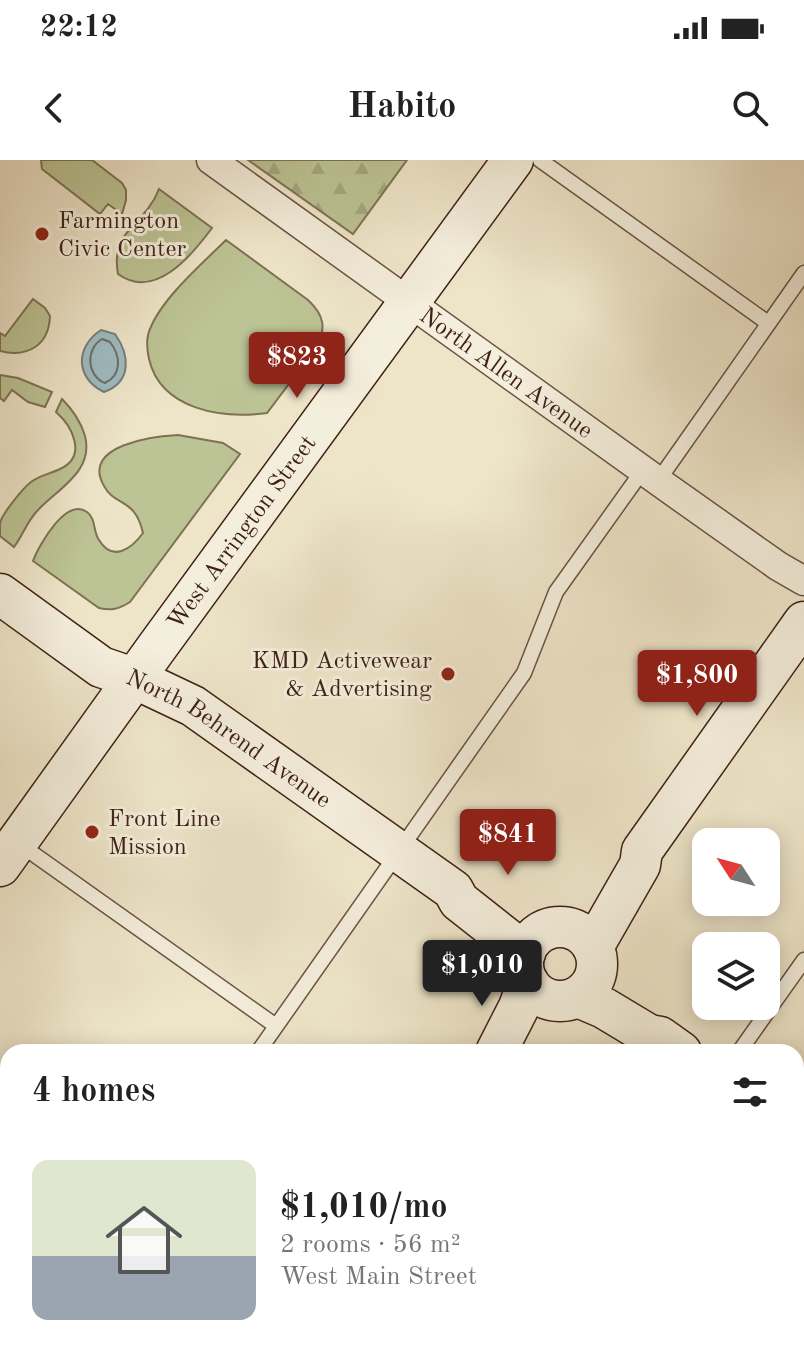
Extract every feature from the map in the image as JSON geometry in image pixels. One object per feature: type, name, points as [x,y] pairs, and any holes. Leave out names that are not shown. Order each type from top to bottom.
[{"type":"street","name":"North Allen Avenue","points":[[211,160],[778,566],[804,581]]},
{"type":"street","name":"West Arrington Street","points":[[9,854],[513,160]]},
{"type":"street","name":"North Behrend Avenue","points":[[0,594],[101,667],[136,679],[193,706],[453,890],[466,891],[561,963],[614,990],[670,1044]]},
{"type":"street","points":[[514,1044],[538,1015],[561,963],[600,893],[629,857],[642,851],[804,622]]},
{"type":"street","points":[[500,1044],[519,1007],[561,963]]},
{"type":"lane","points":[[540,160],[768,323]]},
{"type":"lane","points":[[264,1044],[524,673],[556,592],[651,475],[804,273]]},
{"type":"lane","points":[[9,854],[276,1026]]},
{"type":"lane","points":[[745,1044],[804,960]]},
{"type":"green space","points":[[41,160],[92,160],[122,183],[126,190],[122,214],[108,204],[100,214],[42,169]]},
{"type":"green space","points":[[248,160],[407,160],[353,234]]},
{"type":"green space","points":[[159,189],[212,228],[183,262],[171,271],[145,282],[132,281],[118,274],[119,247],[153,202]]},
{"type":"green space","points":[[226,240],[308,300],[318,311],[322,322],[322,334],[316,348],[267,413],[213,412],[180,400],[166,390],[149,359],[148,336],[156,317],[184,282]]},
{"type":"green space","points":[[33,299],[50,316],[46,335],[28,351],[0,351],[0,333],[5,336]]},
{"type":"green space","points":[[0,375],[18,378],[52,392],[45,407],[28,402],[12,390],[4,401],[0,398]]},
{"type":"green space","points":[[62,399],[76,416],[85,436],[84,459],[73,478],[34,514],[14,547],[0,536],[0,523],[5,514],[31,482],[60,469],[73,457],[72,433],[56,412]]},
{"type":"green space","points":[[178,435],[223,443],[240,454],[130,602],[115,609],[99,608],[33,561],[54,525],[71,511],[79,509],[90,515],[97,537],[110,551],[122,551],[133,544],[143,533],[139,522],[135,513],[104,486],[99,472],[102,461],[123,446]]},
{"type":"water","points":[[101,330],[115,334],[124,351],[126,367],[120,382],[104,392],[88,379],[82,362],[86,345]]},
{"type":"place","name":"Farmington Civic Center","points":[[42,234]]},
{"type":"place","name":"KMD Activewear & Advertising","points":[[448,674]]},
{"type":"place","name":"Front Line Mission","points":[[92,832]]}]
